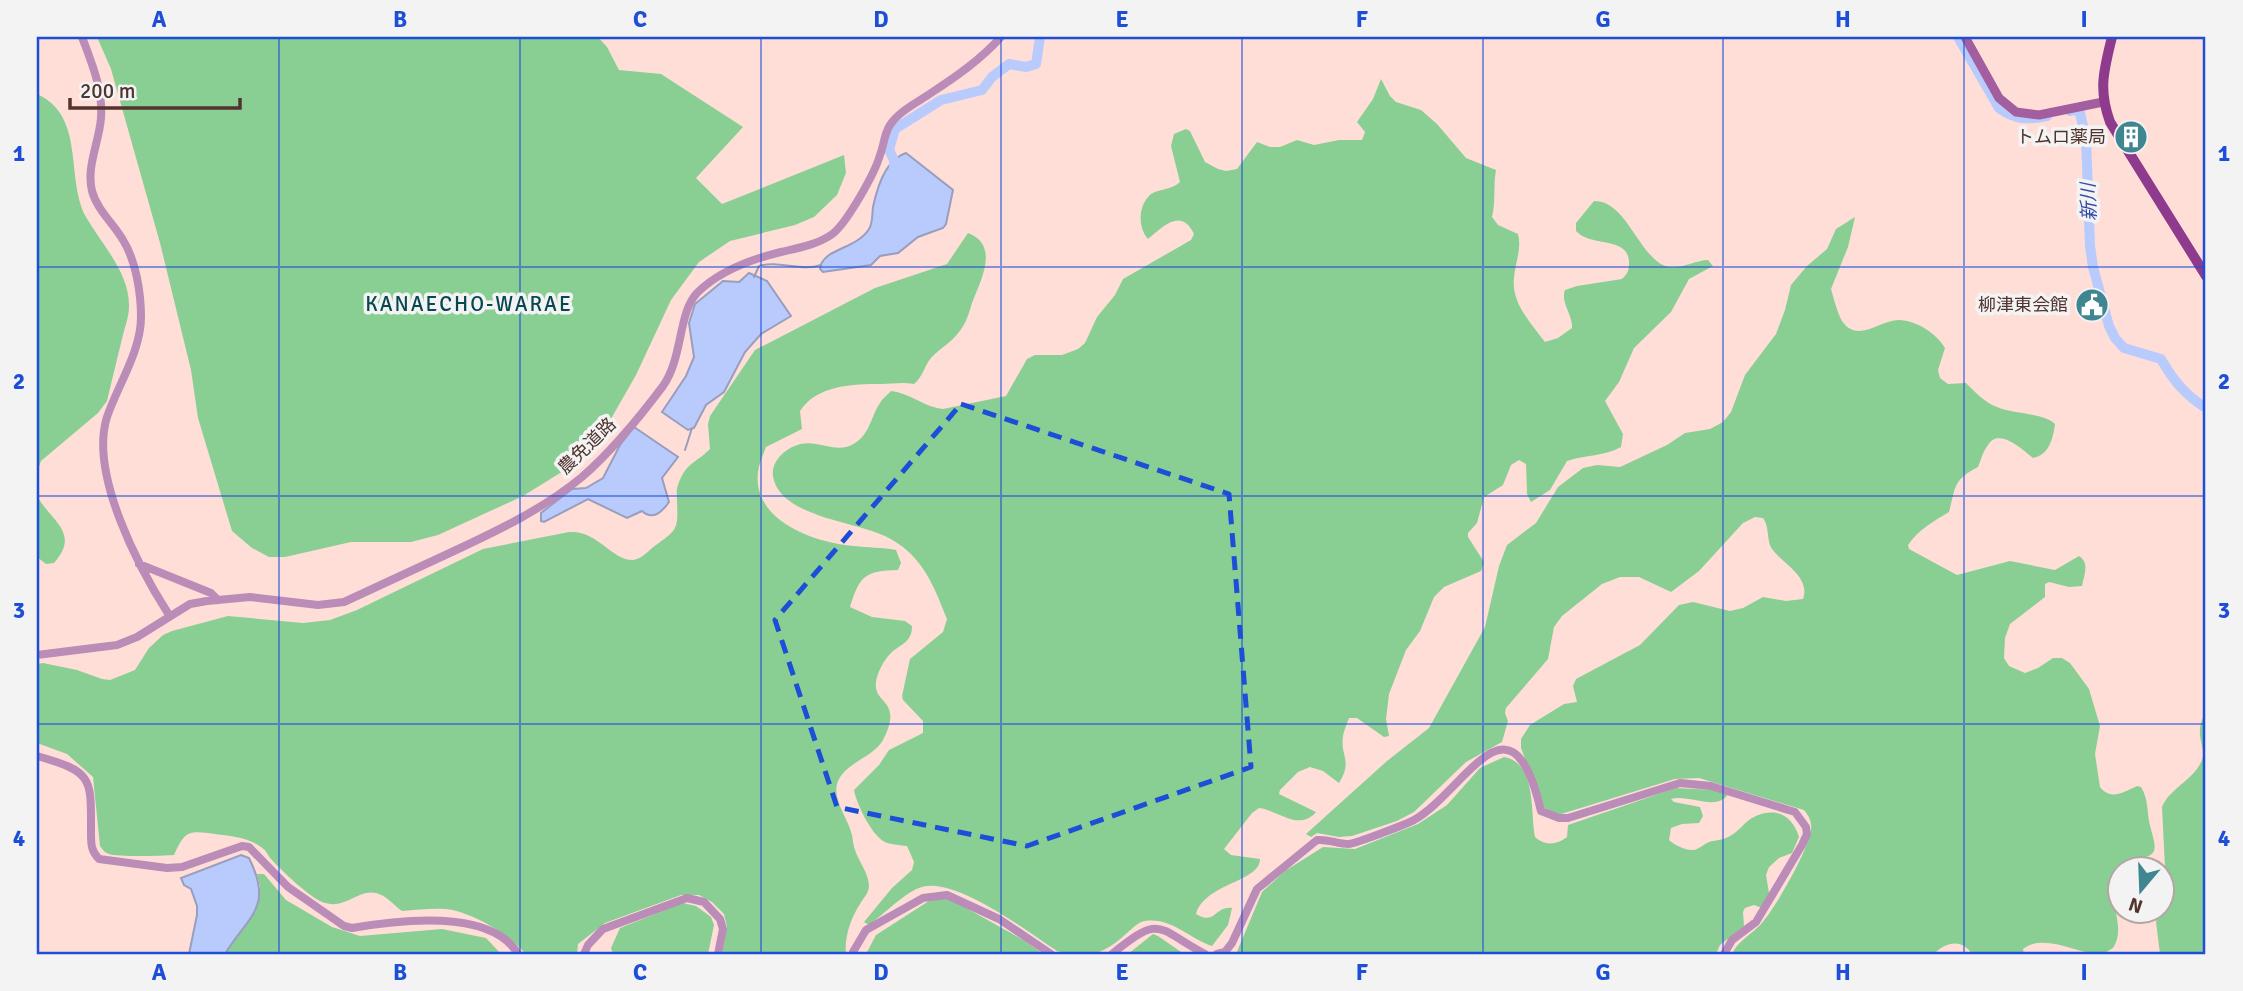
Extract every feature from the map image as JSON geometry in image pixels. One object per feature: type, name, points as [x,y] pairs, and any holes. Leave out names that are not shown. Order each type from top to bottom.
[{"type":"main road","points":[[1965,37],[1999,98],[2016,112],[2039,114],[2103,102]]},
{"type":"main road","points":[[2112,37],[2104,71],[2103,102],[2110,122],[2206,276]]},
{"type":"street","points":[[82,37],[100,85],[101,106],[91,188],[95,200],[125,242],[132,260],[141,302],[138,340],[106,422],[104,460],[122,525],[139,564],[169,615]]},
{"type":"street","name":"農免道路","points":[[37,655],[117,645],[190,604],[250,597],[318,604],[344,602],[513,523],[554,497],[582,476],[614,445],[663,386],[678,356],[685,316],[697,294],[727,271],[818,243],[837,231],[875,167],[890,124],[968,68],[1001,37]]},
{"type":"street","points":[[139,564],[211,593],[218,600]]},
{"type":"street","points":[[1217,954],[1225,952],[1232,943],[1257,889],[1317,840],[1328,839],[1350,844],[1411,822],[1433,808],[1490,752],[1509,751],[1521,758],[1528,767],[1541,811],[1559,818],[1568,818],[1681,783],[1711,786],[1795,812],[1806,827],[1807,834],[1802,845],[1756,922],[1732,940],[1724,954]]},
{"type":"street","points":[[37,755],[67,766],[88,781],[91,791],[92,848],[99,859],[167,868],[182,867],[242,846],[249,847],[288,887],[344,926],[352,928],[402,921],[438,920],[495,932],[513,946],[518,954]]},
{"type":"street","points":[[855,954],[853,952],[866,930],[923,898],[947,895],[999,919],[1051,954]]},
{"type":"street","points":[[584,954],[588,944],[603,929],[687,898],[704,902],[720,919],[723,929],[718,954]]},
{"type":"street","points":[[1112,954],[1143,930],[1152,927],[1166,930],[1205,954]]},
{"type":"highlighted area","points":[[961,404],[1229,494],[1251,767],[1027,846],[837,807],[775,620]]},
{"type":"green space","points":[[97,37],[598,37],[607,47],[619,70],[661,74],[743,127],[696,178],[722,204],[844,155],[846,173],[837,195],[814,217],[795,225],[730,241],[699,262],[671,300],[636,375],[604,431],[573,465],[523,496],[438,535],[411,542],[351,542],[285,557],[269,557],[252,548],[232,531],[198,418],[191,370],[160,243],[111,69]]},
{"type":"green space","points":[[1381,79],[1396,102],[1421,110],[1466,158],[1496,170],[1492,217],[1498,225],[1518,234],[1519,251],[1514,278],[1516,296],[1523,312],[1545,342],[1558,338],[1572,328],[1564,299],[1565,290],[1622,279],[1628,271],[1628,255],[1623,249],[1583,236],[1576,231],[1576,223],[1594,201],[1615,209],[1647,251],[1665,266],[1675,267],[1708,260],[1713,266],[1689,279],[1671,312],[1634,348],[1619,382],[1605,401],[1623,434],[1621,447],[1567,461],[1550,490],[1531,502],[1527,494],[1526,464],[1519,460],[1511,465],[1503,485],[1484,497],[1477,523],[1468,533],[1484,562],[1481,571],[1444,587],[1434,597],[1420,631],[1406,650],[1389,694],[1386,719],[1389,736],[1384,737],[1357,718],[1349,718],[1343,736],[1346,764],[1339,783],[1323,771],[1310,767],[1298,772],[1280,790],[1279,794],[1316,812],[1303,820],[1259,808],[1252,813],[1224,849],[1231,855],[1260,859],[1258,867],[1210,896],[1201,904],[1196,914],[1208,918],[1226,908],[1232,908],[1228,925],[1212,946],[1172,925],[1145,921],[1103,950],[1087,955],[1068,954],[1057,951],[972,898],[936,886],[916,889],[869,925],[864,922],[892,888],[912,870],[914,862],[907,846],[887,843],[875,833],[861,811],[854,790],[879,765],[889,750],[923,733],[923,721],[902,696],[910,659],[943,632],[947,619],[930,580],[918,562],[900,545],[867,529],[817,515],[788,500],[778,489],[773,476],[773,468],[780,456],[801,444],[837,448],[855,443],[864,435],[877,408],[891,391],[943,409],[1006,396],[1027,359],[1035,355],[1062,355],[1078,349],[1085,343],[1097,317],[1115,295],[1123,279],[1191,240],[1194,234],[1183,222],[1172,222],[1148,239],[1141,223],[1141,212],[1149,196],[1180,182],[1171,146],[1174,134],[1186,129],[1190,131],[1205,162],[1226,171],[1237,169],[1257,142],[1270,147],[1280,147],[1297,140],[1314,145],[1339,140],[1362,140],[1365,132],[1357,122],[1373,99]]},
{"type":"green space","points":[[37,94],[52,104],[62,117],[72,149],[80,201],[86,217],[120,271],[129,307],[107,401],[98,413],[41,461],[37,472]]},
{"type":"green space","points":[[1855,217],[1848,247],[1831,289],[1840,317],[1848,328],[1862,331],[1899,320],[1919,325],[1937,338],[1945,348],[1938,370],[1940,378],[1948,384],[1966,383],[1992,405],[2044,418],[2055,424],[2046,450],[2033,458],[2011,442],[1998,438],[1993,440],[1985,450],[1978,467],[1960,480],[1949,512],[1921,530],[1908,545],[1909,549],[1957,575],[2010,561],[2055,570],[2079,556],[2084,562],[2082,586],[2069,587],[2049,582],[2045,584],[2045,597],[2010,624],[2005,638],[2004,658],[2009,666],[2025,673],[2053,658],[2062,658],[2070,663],[2089,689],[2100,726],[2095,754],[2100,787],[2113,794],[2137,786],[2141,787],[2145,796],[2154,843],[2153,853],[2106,855],[2106,925],[2117,925],[2118,929],[2113,948],[2097,954],[2040,943],[2023,949],[2024,954],[1972,954],[1963,946],[1953,944],[1934,954],[1732,954],[1740,942],[1764,920],[1797,866],[1811,830],[1810,819],[1804,810],[1699,778],[1675,779],[1558,815],[1543,807],[1521,748],[1521,739],[1530,725],[1564,704],[1577,702],[1573,686],[1576,679],[1640,645],[1679,605],[1693,602],[1730,611],[1743,608],[1763,597],[1786,601],[1803,599],[1800,577],[1772,549],[1763,518],[1755,517],[1743,523],[1699,571],[1671,592],[1639,577],[1620,577],[1602,584],[1562,616],[1554,627],[1548,659],[1506,708],[1508,721],[1502,742],[1466,762],[1414,812],[1397,821],[1352,836],[1339,837],[1317,833],[1311,837],[1306,834],[1387,761],[1429,728],[1485,627],[1499,566],[1507,545],[1536,523],[1558,487],[1583,468],[1597,465],[1620,467],[1667,445],[1685,433],[1710,429],[1723,422],[1731,412],[1745,375],[1776,334],[1791,285],[1807,266],[1827,249],[1836,229]]},
{"type":"green space","points":[[968,233],[978,239],[986,254],[980,284],[961,329],[931,358],[917,381],[914,384],[848,386],[816,396],[800,411],[802,429],[766,447],[758,472],[759,489],[765,504],[789,526],[838,544],[896,550],[901,563],[898,570],[878,572],[865,577],[857,588],[850,607],[872,617],[905,621],[912,626],[908,640],[888,657],[877,678],[876,689],[889,710],[890,717],[883,740],[872,752],[845,771],[837,784],[837,797],[869,885],[849,928],[846,954],[722,954],[727,927],[724,914],[712,902],[699,895],[681,895],[605,923],[578,944],[577,954],[525,954],[500,932],[478,919],[455,911],[402,911],[376,893],[363,894],[339,903],[325,903],[296,884],[263,848],[250,841],[193,833],[181,841],[174,855],[114,855],[100,846],[93,777],[67,754],[37,743],[37,664],[77,670],[110,680],[135,670],[149,648],[163,635],[172,631],[228,616],[303,623],[330,620],[357,610],[483,549],[569,532],[588,536],[625,559],[639,558],[673,531],[677,517],[677,489],[681,477],[688,467],[710,449],[710,416],[755,350],[875,288],[947,264]]},
{"type":"green space","points":[[37,496],[64,535],[62,553],[54,563],[46,564],[37,557]]},
{"type":"green space","points":[[2206,712],[2206,954],[2160,954],[2156,925],[2176,925],[2176,855],[2164,855],[2162,807],[2170,794],[2194,773],[2202,760],[2202,720]]},
{"type":"green space","points":[[1504,757],[1515,761],[1527,778],[1535,837],[1546,843],[1555,843],[1567,837],[1568,825],[1676,788],[1715,790],[1728,794],[1717,802],[1671,799],[1700,807],[1703,816],[1699,823],[1671,828],[1669,840],[1688,850],[1698,849],[1709,842],[1725,838],[1752,818],[1768,813],[1781,814],[1787,818],[1799,837],[1792,853],[1779,858],[1769,867],[1766,875],[1769,893],[1762,908],[1754,905],[1745,908],[1744,926],[1720,945],[1716,954],[1236,954],[1262,892],[1285,871],[1323,847],[1355,849],[1418,824],[1447,805],[1480,768]]},
{"type":"green space","points":[[257,874],[264,874],[286,900],[332,927],[360,936],[442,929],[486,938],[501,954],[225,954],[260,887]]},
{"type":"green space","points":[[932,899],[950,899],[1043,954],[866,954],[876,935]]},
{"type":"green space","points":[[683,903],[696,906],[711,917],[714,925],[708,954],[613,954],[611,948],[620,928]]},
{"type":"green space","points":[[1153,934],[1158,936],[1184,954],[1128,954]]},
{"type":"water","points":[[906,153],[953,190],[946,224],[943,228],[918,237],[898,253],[880,256],[871,265],[823,272],[820,269],[827,257],[856,241],[869,229],[880,183],[893,161]]},
{"type":"water","points":[[749,273],[767,281],[791,316],[761,334],[745,352],[724,392],[706,405],[694,428],[688,430],[662,412],[686,376],[694,357],[689,323],[695,304],[723,281],[739,282]]},
{"type":"water","points":[[634,427],[678,457],[662,478],[669,502],[663,509],[654,515],[642,511],[627,518],[588,499],[544,522],[541,521],[541,513],[572,489],[586,488],[603,478],[620,445]]},
{"type":"water","points":[[241,855],[249,858],[256,875],[259,889],[255,910],[225,954],[189,954],[197,906],[191,889],[184,885],[181,878]]},
{"type":"waterway","points":[[894,173],[894,160],[889,150],[895,129],[941,100],[982,90],[992,77],[1009,64],[1026,67],[1036,64],[1040,37]]},
{"type":"waterway","name":"新川","points":[[1958,37],[1999,108],[2022,118],[2047,116]]},
{"type":"waterway","name":"新川","points":[[2070,111],[2079,109],[2086,139],[2090,246],[2109,326],[2124,348],[2161,359],[2180,386],[2206,408]]},
{"type":"waterway","points":[[754,277],[759,266],[821,265]]},
{"type":"waterway","points":[[685,450],[692,428]]},
{"type":"place","name":"トムロ薬局","points":[[2131,137]]},
{"type":"place","name":"柳津東会館","points":[[2092,305]]},
{"type":"district","name":"KANAECHO-WARAE","points":[[469,304]]}]
